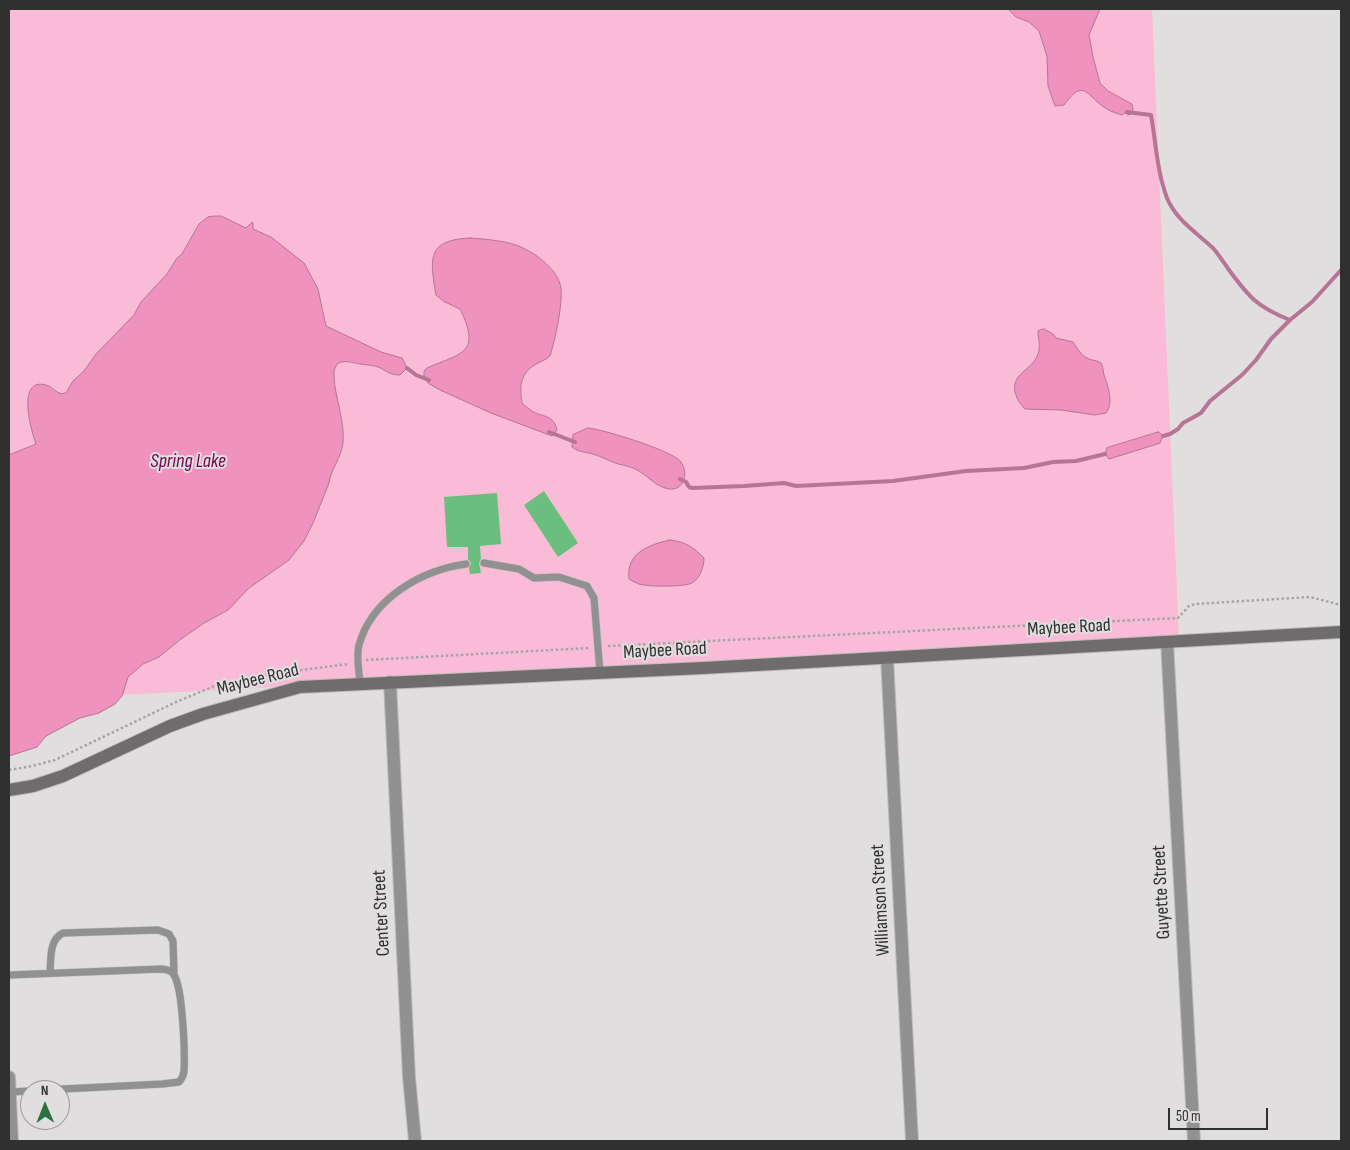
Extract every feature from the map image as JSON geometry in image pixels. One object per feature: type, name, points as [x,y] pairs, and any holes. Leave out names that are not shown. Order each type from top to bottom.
[{"type":"main road","name":"Maybee Road","points":[[9,790],[33,786],[63,776],[170,726],[202,714],[300,687],[887,658],[1341,632]]},
{"type":"street","name":"Guyette Street","points":[[1167,642],[1194,1141]]},
{"type":"street","name":"Williamson Street","points":[[887,658],[912,1141]]},
{"type":"street","name":"Center Street","points":[[390,682],[408,1060],[415,1141]]},
{"type":"street","points":[[9,1077],[12,1141]]},
{"type":"lane","points":[[484,563],[519,569],[534,578],[559,577],[587,586],[594,598],[600,673]]},
{"type":"lane","points":[[360,683],[359,646],[366,628],[392,596],[431,572],[466,564]]},
{"type":"lane","points":[[50,974],[53,944],[57,937],[64,933],[158,930],[169,934],[173,940],[174,974],[182,1008],[183,1078],[179,1082],[70,1088]]},
{"type":"lane","points":[[9,975],[161,969],[170,970],[174,974]]},
{"type":"path","points":[[9,770],[55,760],[176,702],[217,685],[263,675],[370,659],[1178,618],[1189,606],[1195,604],[1310,597],[1341,605]]},
{"type":"shaded area","points":[[9,9],[1152,9],[1179,639],[9,701]]},
{"type":"water","points":[[1009,9],[1100,9],[1089,35],[1100,83],[1108,91],[1132,104],[1133,110],[1130,115],[1124,113],[1122,115],[1110,111],[1081,90],[1071,96],[1064,105],[1055,106],[1048,86],[1047,56],[1039,31],[1029,22],[1016,17]]},
{"type":"water","name":"Spring Lake","points":[[221,216],[246,228],[252,222],[253,229],[271,237],[304,263],[318,289],[326,326],[381,352],[402,358],[407,368],[400,375],[396,375],[374,366],[346,362],[337,364],[334,370],[334,377],[343,426],[342,448],[313,523],[304,541],[289,560],[249,588],[228,610],[204,623],[159,657],[143,664],[128,677],[122,696],[115,704],[99,713],[80,718],[46,736],[37,747],[9,756],[9,455],[36,444],[29,417],[28,396],[31,389],[37,385],[46,385],[60,393],[66,393],[73,381],[134,315],[141,302],[167,274],[177,258],[182,254],[199,224],[208,217]]},
{"type":"water","points":[[470,238],[504,242],[523,248],[552,269],[559,281],[561,288],[560,312],[550,356],[528,370],[523,378],[521,387],[522,403],[532,411],[553,421],[557,430],[552,436],[491,413],[440,390],[428,383],[424,376],[424,371],[427,368],[458,355],[468,343],[469,335],[460,309],[443,301],[436,295],[433,262],[434,254],[438,247],[445,243]]},
{"type":"water","points":[[1044,329],[1056,338],[1073,342],[1084,356],[1101,363],[1110,394],[1110,404],[1106,413],[1095,415],[1061,410],[1025,409],[1020,403],[1015,392],[1016,380],[1032,364],[1038,354],[1038,331]]},
{"type":"water","points":[[588,428],[637,441],[676,457],[684,467],[683,482],[676,488],[665,488],[633,468],[579,451],[572,447],[573,435]]},
{"type":"water","points":[[1159,432],[1163,436],[1160,443],[1109,459],[1105,454],[1107,448]]},
{"type":"water","points":[[670,540],[689,546],[704,558],[701,572],[695,581],[682,585],[658,586],[639,584],[629,579],[631,563],[640,552]]},
{"type":"building","points":[[544,491],[578,543],[558,557],[524,505]]},
{"type":"building","points":[[497,493],[501,544],[480,546],[481,559],[479,563],[481,573],[470,574],[469,568],[471,563],[468,559],[468,547],[447,547],[444,497]]},
{"type":"waterway","points":[[1127,112],[1151,115],[1161,178],[1167,198],[1176,213],[1187,226],[1213,248],[1242,287],[1261,306],[1290,320]]},
{"type":"waterway","points":[[1163,436],[1170,434],[1183,423],[1201,413],[1210,401],[1242,375],[1271,339],[1312,302],[1341,270]]},
{"type":"waterway","points":[[407,368],[416,375],[429,380]]},
{"type":"waterway","points":[[549,432],[575,442]]},
{"type":"waterway","points":[[680,479],[692,488],[784,483],[796,486],[893,481],[966,471],[1024,468],[1053,462],[1076,461],[1105,454]]}]
